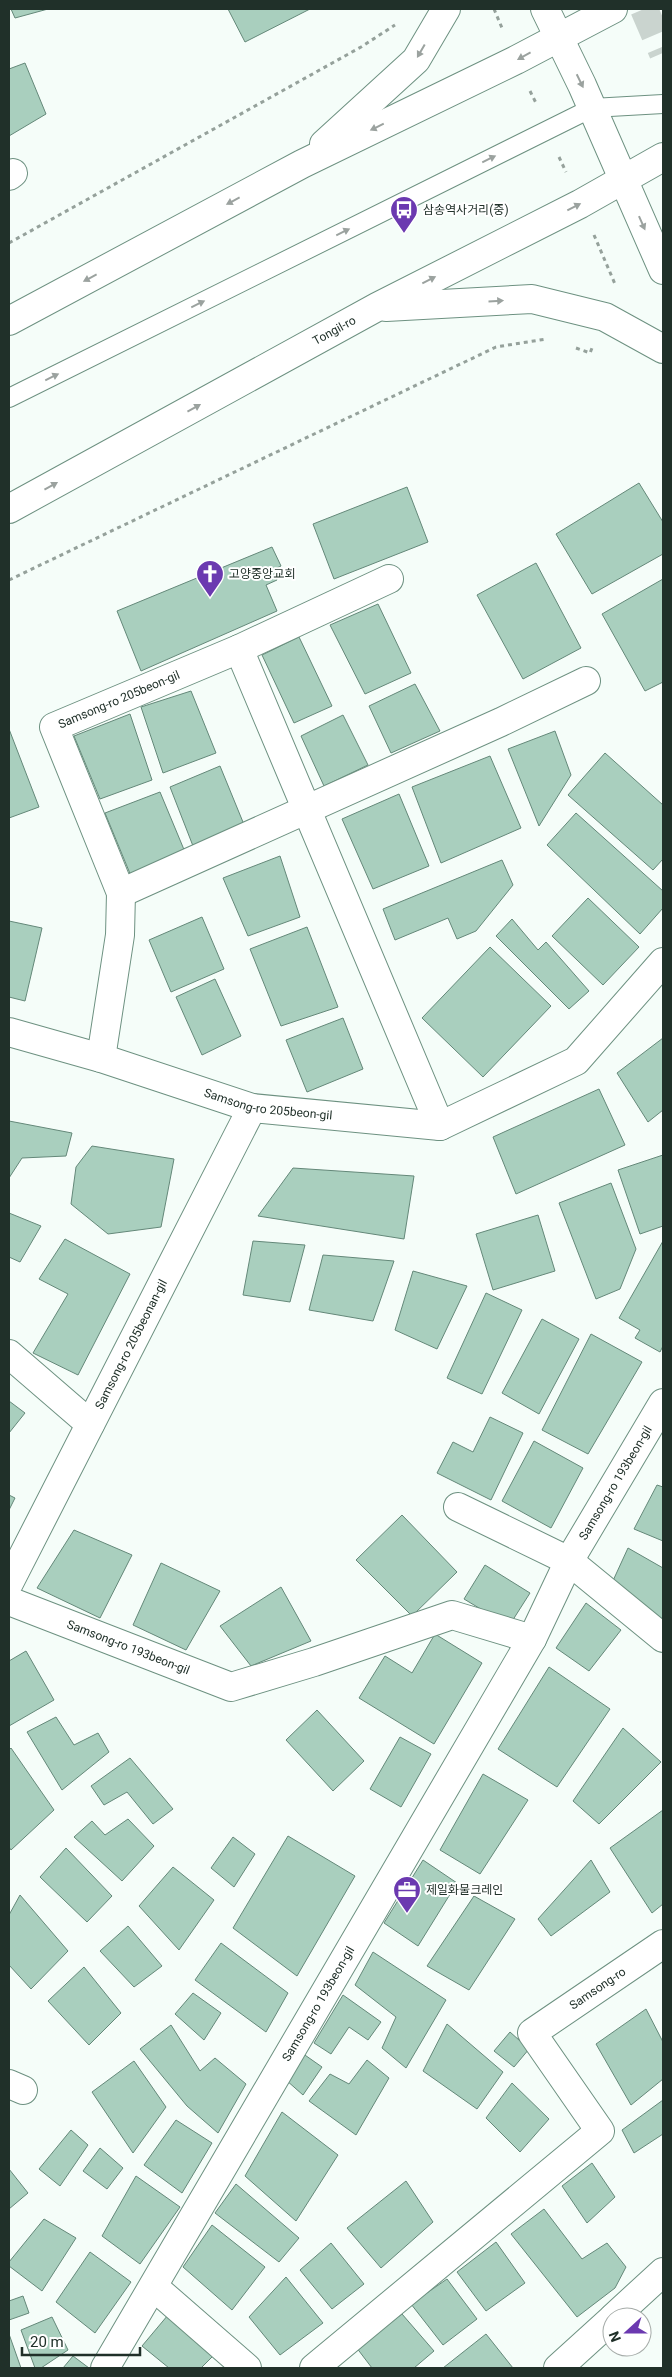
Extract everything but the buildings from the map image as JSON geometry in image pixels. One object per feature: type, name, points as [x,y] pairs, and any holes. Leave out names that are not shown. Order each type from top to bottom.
[{"type":"street","points":[[302,164],[416,60],[446,9]]},
{"type":"street","points":[[545,9],[592,108],[663,270]]},
{"type":"street","points":[[9,321],[302,164],[516,60],[613,9]]},
{"type":"street","name":"Tongil-ro","points":[[9,509],[377,307],[580,204],[663,157]]},
{"type":"street","points":[[377,307],[532,300],[604,317],[663,349]]},
{"type":"street","name":"Samsong-ro 205beon-gil","points":[[101,1058],[120,936],[121,894],[54,727],[239,649],[389,579]]},
{"type":"street","points":[[239,649],[440,1126],[576,1061],[663,962]]},
{"type":"street","points":[[121,894],[502,722],[586,682]]},
{"type":"street","name":"Samsong-ro 205beon-gil","points":[[9,1032],[101,1058],[252,1108],[440,1126]]},
{"type":"street","name":"Samsong-ro 205beonan-gil","points":[[9,1583],[252,1108]]},
{"type":"street","points":[[9,1354],[90,1424]]},
{"type":"street","name":"Samsong-ro 193beon-gil","points":[[105,2368],[154,2288],[532,1639],[569,1561],[663,1403]]},
{"type":"street","points":[[458,1507],[569,1561],[663,1638]]},
{"type":"street","name":"Samsong-ro 193beon-gil","points":[[9,1601],[231,1687],[314,1662],[452,1615],[532,1639]]},
{"type":"street","name":"Samsong-ro","points":[[314,2368],[600,2131],[532,2033],[663,1944]]},
{"type":"street","points":[[625,2307],[663,2272]]},
{"type":"street","points":[[154,2288],[247,2368]]},
{"type":"street","points":[[558,2368],[602,2328]]},
{"type":"lane","points":[[9,398],[592,108],[663,104]]},
{"type":"path","points":[[9,243],[360,47],[394,26],[398,20]]},
{"type":"path","points":[[9,580],[496,347],[550,339]]},
{"type":"path","points":[[574,348],[590,353]]},
{"type":"tunnel","points":[[644,9],[663,53]]},
{"type":"place","name":"삼송역사거리(중)","points":[[404,234]]},
{"type":"place","name":"고양중앙교회","points":[[210,598]]},
{"type":"place","name":"제일화물크레인","points":[[407,1914]]}]
